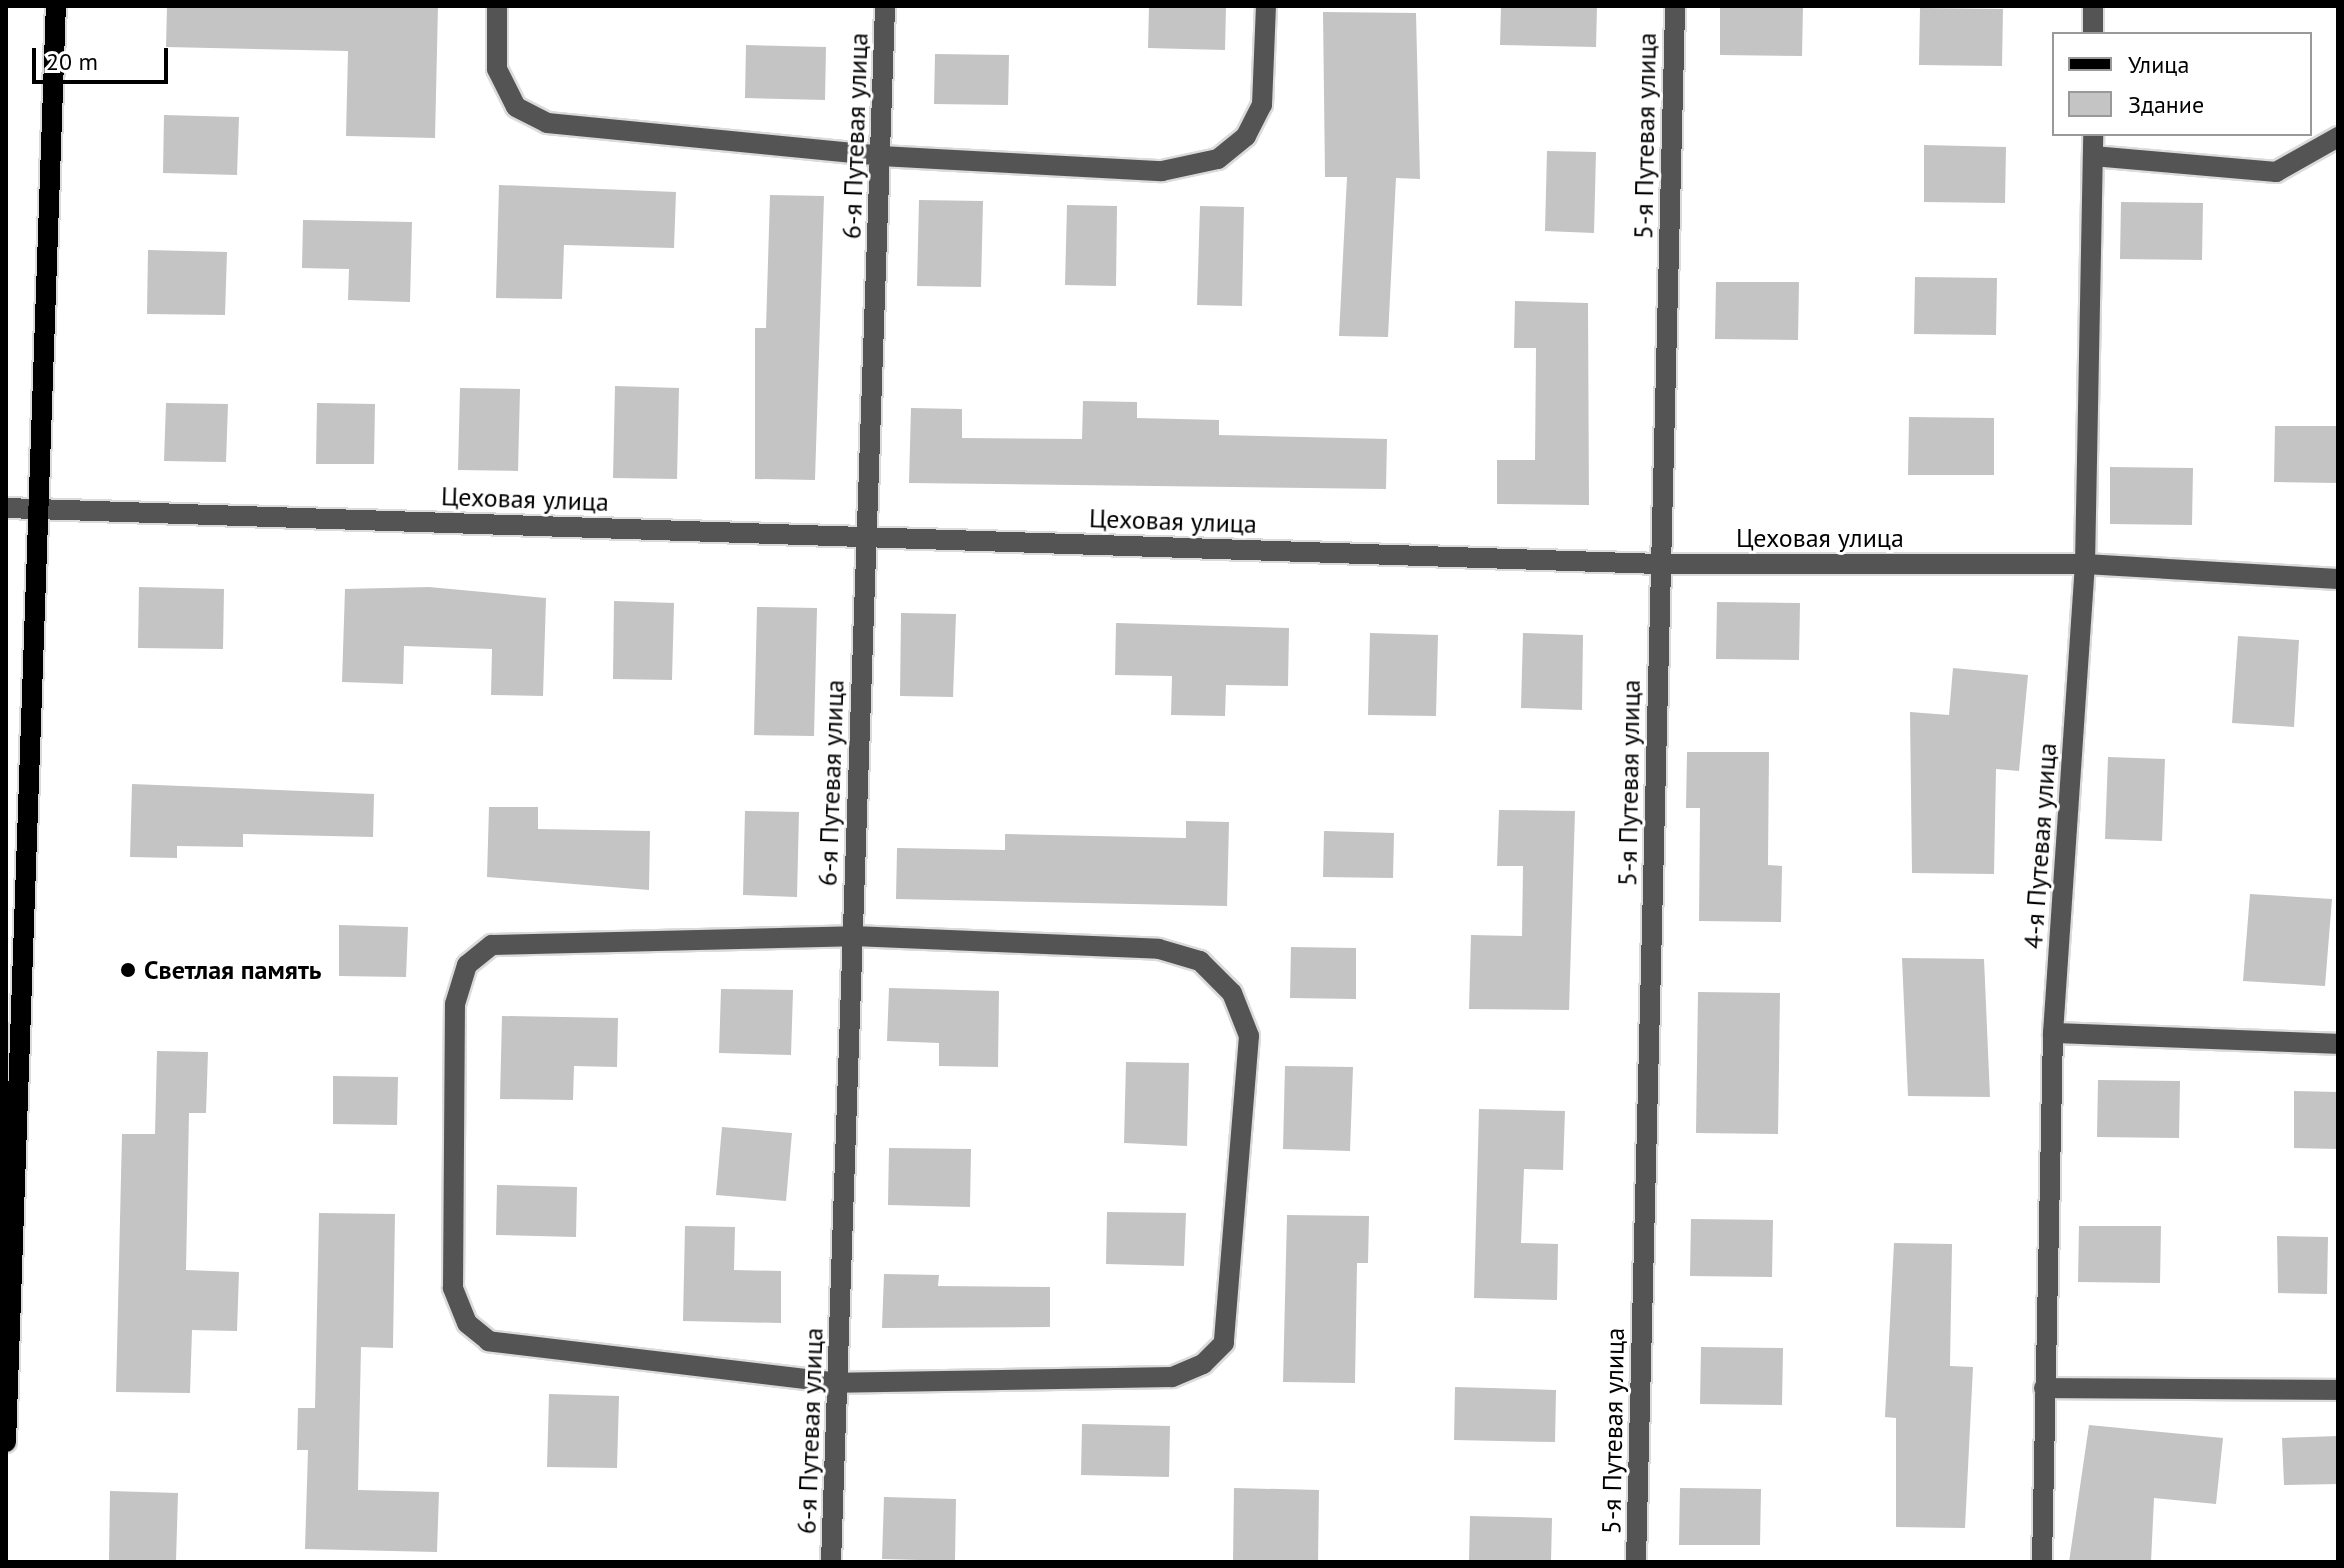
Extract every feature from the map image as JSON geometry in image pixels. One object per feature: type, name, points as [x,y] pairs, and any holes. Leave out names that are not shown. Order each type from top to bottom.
[{"type":"main road","points":[[6,1442],[56,6]]},
{"type":"street","points":[[497,6],[497,69],[516,107],[547,123],[881,156],[1162,171],[1218,159],[1246,136],[1262,105],[1266,6]]},
{"type":"street","name":"6-я Путевая улица","points":[[831,1562],[853,936],[863,537],[885,6]]},
{"type":"street","name":"5-я Путевая улица","points":[[1636,1562],[1675,6]]},
{"type":"street","points":[[2093,6],[2093,32]]},
{"type":"street","name":"4-я Путевая улица","points":[[2042,1562],[2053,1033],[2085,564],[2093,136]]},
{"type":"street","points":[[2093,156],[2276,172],[2338,137]]},
{"type":"street","name":"Цеховая улица","points":[[6,508],[1660,564],[2085,564],[2338,579]]},
{"type":"street","points":[[853,936],[1159,949],[1200,961],[1232,993],[1249,1036],[1224,1343],[1203,1364],[1172,1377],[839,1383],[489,1341],[467,1323],[453,1288],[455,1004],[467,965],[492,945],[853,936]]},
{"type":"street","points":[[2053,1033],[2338,1044]]},
{"type":"street","points":[[2044,1388],[2338,1390]]},
{"type":"building","points":[[167,6],[438,6],[435,138],[346,136],[348,51],[166,47]]},
{"type":"building","points":[[1149,6],[1226,6],[1225,50],[1148,48]]},
{"type":"building","points":[[1501,6],[1597,6],[1596,47],[1500,45]]},
{"type":"building","points":[[1720,6],[1803,6],[1802,56],[1720,55]]},
{"type":"building","points":[[1920,8],[2003,9],[2002,66],[1919,65]]},
{"type":"building","points":[[1323,12],[1416,13],[1420,179],[1396,178],[1388,337],[1339,336],[1347,177],[1325,177]]},
{"type":"building","points":[[746,45],[826,47],[825,100],[745,98]]},
{"type":"building","points":[[935,54],[1009,55],[1008,105],[934,104]]},
{"type":"building","points":[[164,115],[239,117],[237,175],[163,173]]},
{"type":"building","points":[[1924,145],[2006,147],[2005,203],[1924,202]]},
{"type":"building","points":[[1547,151],[1596,152],[1594,233],[1545,231]]},
{"type":"building","points":[[499,185],[676,192],[674,248],[564,245],[562,299],[496,298]]},
{"type":"building","points":[[770,195],[824,196],[815,480],[755,479],[755,328],[766,328]]},
{"type":"building","points":[[919,200],[983,201],[981,287],[917,286]]},
{"type":"building","points":[[2121,202],[2203,203],[2202,260],[2120,259]]},
{"type":"building","points":[[1067,205],[1117,206],[1116,286],[1065,285]]},
{"type":"building","points":[[1200,206],[1244,207],[1242,306],[1197,305]]},
{"type":"building","points":[[303,220],[412,222],[410,302],[348,300],[349,269],[302,268]]},
{"type":"building","points":[[148,250],[227,252],[225,315],[147,314]]},
{"type":"building","points":[[1915,277],[1997,278],[1996,335],[1914,334]]},
{"type":"building","points":[[1716,282],[1799,282],[1798,340],[1715,339]]},
{"type":"building","points":[[1515,301],[1588,303],[1589,505],[1497,504],[1497,460],[1535,460],[1536,348],[1514,348]]},
{"type":"building","points":[[615,386],[679,388],[677,479],[613,478]]},
{"type":"building","points":[[460,388],[520,389],[518,471],[458,470]]},
{"type":"building","points":[[1083,401],[1137,402],[1137,418],[1219,420],[1219,435],[1387,439],[1386,489],[909,483],[911,408],[962,409],[962,438],[1082,439]]},
{"type":"building","points":[[166,403],[228,404],[226,462],[164,461]]},
{"type":"building","points":[[317,403],[375,404],[374,464],[316,464]]},
{"type":"building","points":[[1909,417],[1994,418],[1994,475],[1908,475]]},
{"type":"building","points":[[2275,426],[2338,426],[2338,483],[2274,482]]},
{"type":"building","points":[[2110,467],[2193,468],[2192,525],[2110,524]]},
{"type":"building","points":[[139,587],[224,589],[223,649],[138,648]]},
{"type":"building","points":[[429,587],[546,598],[543,696],[491,695],[492,649],[404,646],[403,684],[342,682],[345,589]]},
{"type":"building","points":[[614,601],[674,603],[672,680],[613,679]]},
{"type":"building","points":[[1717,602],[1800,603],[1799,660],[1716,659]]},
{"type":"building","points":[[757,607],[817,608],[814,736],[754,735]]},
{"type":"building","points":[[901,613],[956,614],[953,697],[900,696]]},
{"type":"building","points":[[1116,623],[1289,628],[1288,686],[1226,685],[1225,716],[1171,715],[1172,676],[1115,675]]},
{"type":"building","points":[[1370,633],[1438,635],[1436,716],[1368,715]]},
{"type":"building","points":[[1523,633],[1583,635],[1582,710],[1521,708]]},
{"type":"building","points":[[2238,636],[2299,640],[2294,727],[2232,723]]},
{"type":"building","points":[[1953,668],[2028,675],[2019,771],[1996,769],[1994,874],[1912,873],[1910,712],[1949,715]]},
{"type":"building","points":[[1687,752],[1769,752],[1768,865],[1782,866],[1781,922],[1699,921],[1700,808],[1686,808]]},
{"type":"building","points":[[2108,757],[2165,759],[2162,841],[2105,839]]},
{"type":"building","points":[[132,784],[374,794],[373,837],[243,834],[243,847],[177,846],[177,858],[130,857]]},
{"type":"building","points":[[489,807],[538,807],[538,829],[650,831],[649,890],[487,877]]},
{"type":"building","points":[[1499,810],[1575,811],[1569,1010],[1469,1009],[1471,935],[1522,936],[1523,866],[1497,866]]},
{"type":"building","points":[[745,811],[799,812],[797,897],[743,895]]},
{"type":"building","points":[[1186,821],[1229,822],[1227,906],[896,899],[897,848],[1005,850],[1005,834],[1186,838]]},
{"type":"building","points":[[1324,831],[1394,833],[1393,878],[1323,877]]},
{"type":"building","points":[[2250,894],[2332,899],[2325,986],[2243,981]]},
{"type":"building","points":[[339,925],[408,927],[406,977],[339,976]]},
{"type":"building","points":[[1291,947],[1356,948],[1356,999],[1290,998]]},
{"type":"building","points":[[1902,958],[1984,959],[1990,1097],[1908,1096]]},
{"type":"building","points":[[889,988],[999,991],[998,1067],[939,1066],[939,1043],[887,1041]]},
{"type":"building","points":[[721,989],[793,990],[791,1055],[719,1053]]},
{"type":"building","points":[[1698,992],[1780,993],[1778,1134],[1696,1133]]},
{"type":"building","points":[[502,1016],[618,1018],[617,1067],[574,1066],[573,1100],[500,1099]]},
{"type":"building","points":[[157,1051],[208,1052],[206,1113],[189,1113],[186,1270],[239,1272],[237,1331],[192,1330],[190,1393],[116,1392],[122,1134],[155,1134]]},
{"type":"building","points":[[1126,1062],[1189,1063],[1187,1146],[1124,1143]]},
{"type":"building","points":[[1285,1066],[1353,1067],[1350,1151],[1283,1149]]},
{"type":"building","points":[[333,1076],[398,1077],[397,1125],[333,1124]]},
{"type":"building","points":[[2098,1080],[2180,1081],[2179,1138],[2097,1137]]},
{"type":"building","points":[[2294,1091],[2338,1092],[2338,1149],[2294,1148]]},
{"type":"building","points":[[1479,1109],[1565,1111],[1563,1170],[1524,1169],[1521,1243],[1558,1244],[1557,1300],[1474,1298]]},
{"type":"building","points":[[722,1127],[792,1133],[786,1201],[716,1195]]},
{"type":"building","points":[[889,1148],[971,1149],[970,1207],[888,1205]]},
{"type":"building","points":[[497,1185],[577,1187],[576,1237],[496,1235]]},
{"type":"building","points":[[1107,1212],[1186,1213],[1184,1266],[1106,1264]]},
{"type":"building","points":[[319,1213],[395,1214],[393,1348],[361,1347],[358,1490],[439,1492],[437,1552],[305,1549],[308,1450],[297,1450],[298,1408],[315,1408]]},
{"type":"building","points":[[1287,1215],[1369,1216],[1368,1263],[1357,1263],[1355,1383],[1283,1382]]},
{"type":"building","points":[[1691,1219],[1773,1220],[1772,1277],[1690,1276]]},
{"type":"building","points":[[685,1226],[735,1227],[734,1270],[781,1271],[781,1323],[683,1321]]},
{"type":"building","points":[[2079,1226],[2161,1226],[2160,1283],[2078,1282]]},
{"type":"building","points":[[2277,1236],[2328,1237],[2327,1294],[2278,1293]]},
{"type":"building","points":[[1894,1243],[1952,1244],[1950,1366],[1973,1367],[1965,1528],[1896,1527],[1896,1418],[1885,1417]]},
{"type":"building","points":[[884,1274],[939,1275],[938,1286],[1050,1287],[1050,1327],[882,1328]]},
{"type":"building","points":[[1701,1347],[1783,1348],[1782,1405],[1700,1404]]},
{"type":"building","points":[[1455,1387],[1556,1390],[1555,1442],[1454,1440]]},
{"type":"building","points":[[549,1394],[619,1396],[617,1468],[547,1467]]},
{"type":"building","points":[[1082,1424],[1170,1426],[1169,1477],[1081,1475]]},
{"type":"building","points":[[2089,1425],[2223,1438],[2216,1504],[2154,1498],[2151,1562],[2069,1562]]},
{"type":"building","points":[[2338,1436],[2338,1484],[2284,1485],[2282,1438]]},
{"type":"building","points":[[1234,1488],[1319,1490],[1318,1562],[1233,1562]]},
{"type":"building","points":[[1680,1488],[1761,1489],[1760,1545],[1679,1545]]},
{"type":"building","points":[[110,1491],[178,1493],[176,1562],[109,1562]]},
{"type":"building","points":[[884,1497],[956,1499],[955,1561],[882,1559]]},
{"type":"building","points":[[1470,1516],[1552,1518],[1551,1562],[1469,1562]]},
{"type":"place","name":"Светлая память","points":[[128,970]]}]
